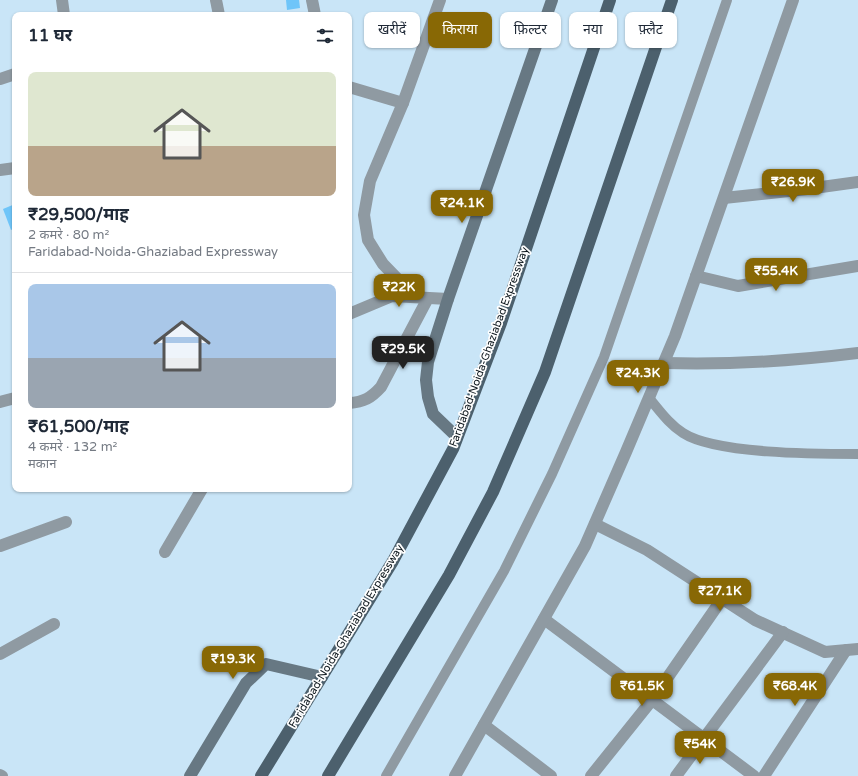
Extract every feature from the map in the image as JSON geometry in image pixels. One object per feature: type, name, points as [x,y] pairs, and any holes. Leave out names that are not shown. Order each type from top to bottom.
[{"type":"main road","name":"Faridabad-Noida-Ghaziabad Expressway","points":[[261,776],[392,561],[453,448],[501,323],[610,0]]},
{"type":"main road","points":[[328,776],[449,575],[493,492],[545,372],[672,0]]},
{"type":"street","points":[[62,0],[64,12]]},
{"type":"street","points":[[216,0],[218,12]]},
{"type":"street","points":[[312,0],[314,12]]},
{"type":"street","points":[[415,297],[383,264],[368,240],[364,214],[370,181],[403,102],[440,0]]},
{"type":"street","points":[[457,437],[433,414],[428,397],[426,380],[428,362],[448,299],[552,0]]},
{"type":"street","points":[[455,776],[585,546],[595,524],[664,363],[724,198],[793,0]]},
{"type":"street","points":[[0,79],[12,75]]},
{"type":"street","points":[[352,88],[403,102]]},
{"type":"street","points":[[0,170],[12,168]]},
{"type":"street","points":[[724,198],[858,182]]},
{"type":"street","points":[[696,276],[738,286],[858,266]]},
{"type":"street","points":[[352,313],[392,296],[448,299]]},
{"type":"street","points":[[352,403],[362,402],[372,397],[381,387],[428,298]]},
{"type":"street","points":[[664,363],[715,364],[806,360],[858,353]]},
{"type":"street","points":[[0,402],[12,399]]},
{"type":"street","points":[[165,552],[200,492]]},
{"type":"street","points":[[0,546],[66,522]]},
{"type":"street","points":[[595,524],[647,550],[755,620],[825,652],[852,650]]},
{"type":"street","points":[[591,776],[652,700],[722,599]]},
{"type":"street","points":[[544,619],[754,776]]},
{"type":"street","points":[[0,654],[54,624]]},
{"type":"street","points":[[676,776],[783,632]]},
{"type":"street","points":[[764,776],[852,650]]},
{"type":"street","points":[[190,776],[246,683],[266,664],[322,677]]},
{"type":"street","points":[[484,725],[551,776]]},
{"type":"lane","points":[[386,776],[504,571],[552,474],[604,357],[728,0]]},
{"type":"lane","points":[[649,398],[669,423],[684,434],[708,444],[817,454],[858,454]]},
{"type":"building","points":[[286,0],[299,0],[300,8],[287,10]]},
{"type":"building","points":[[12,205],[11,230],[3,209]]}]
